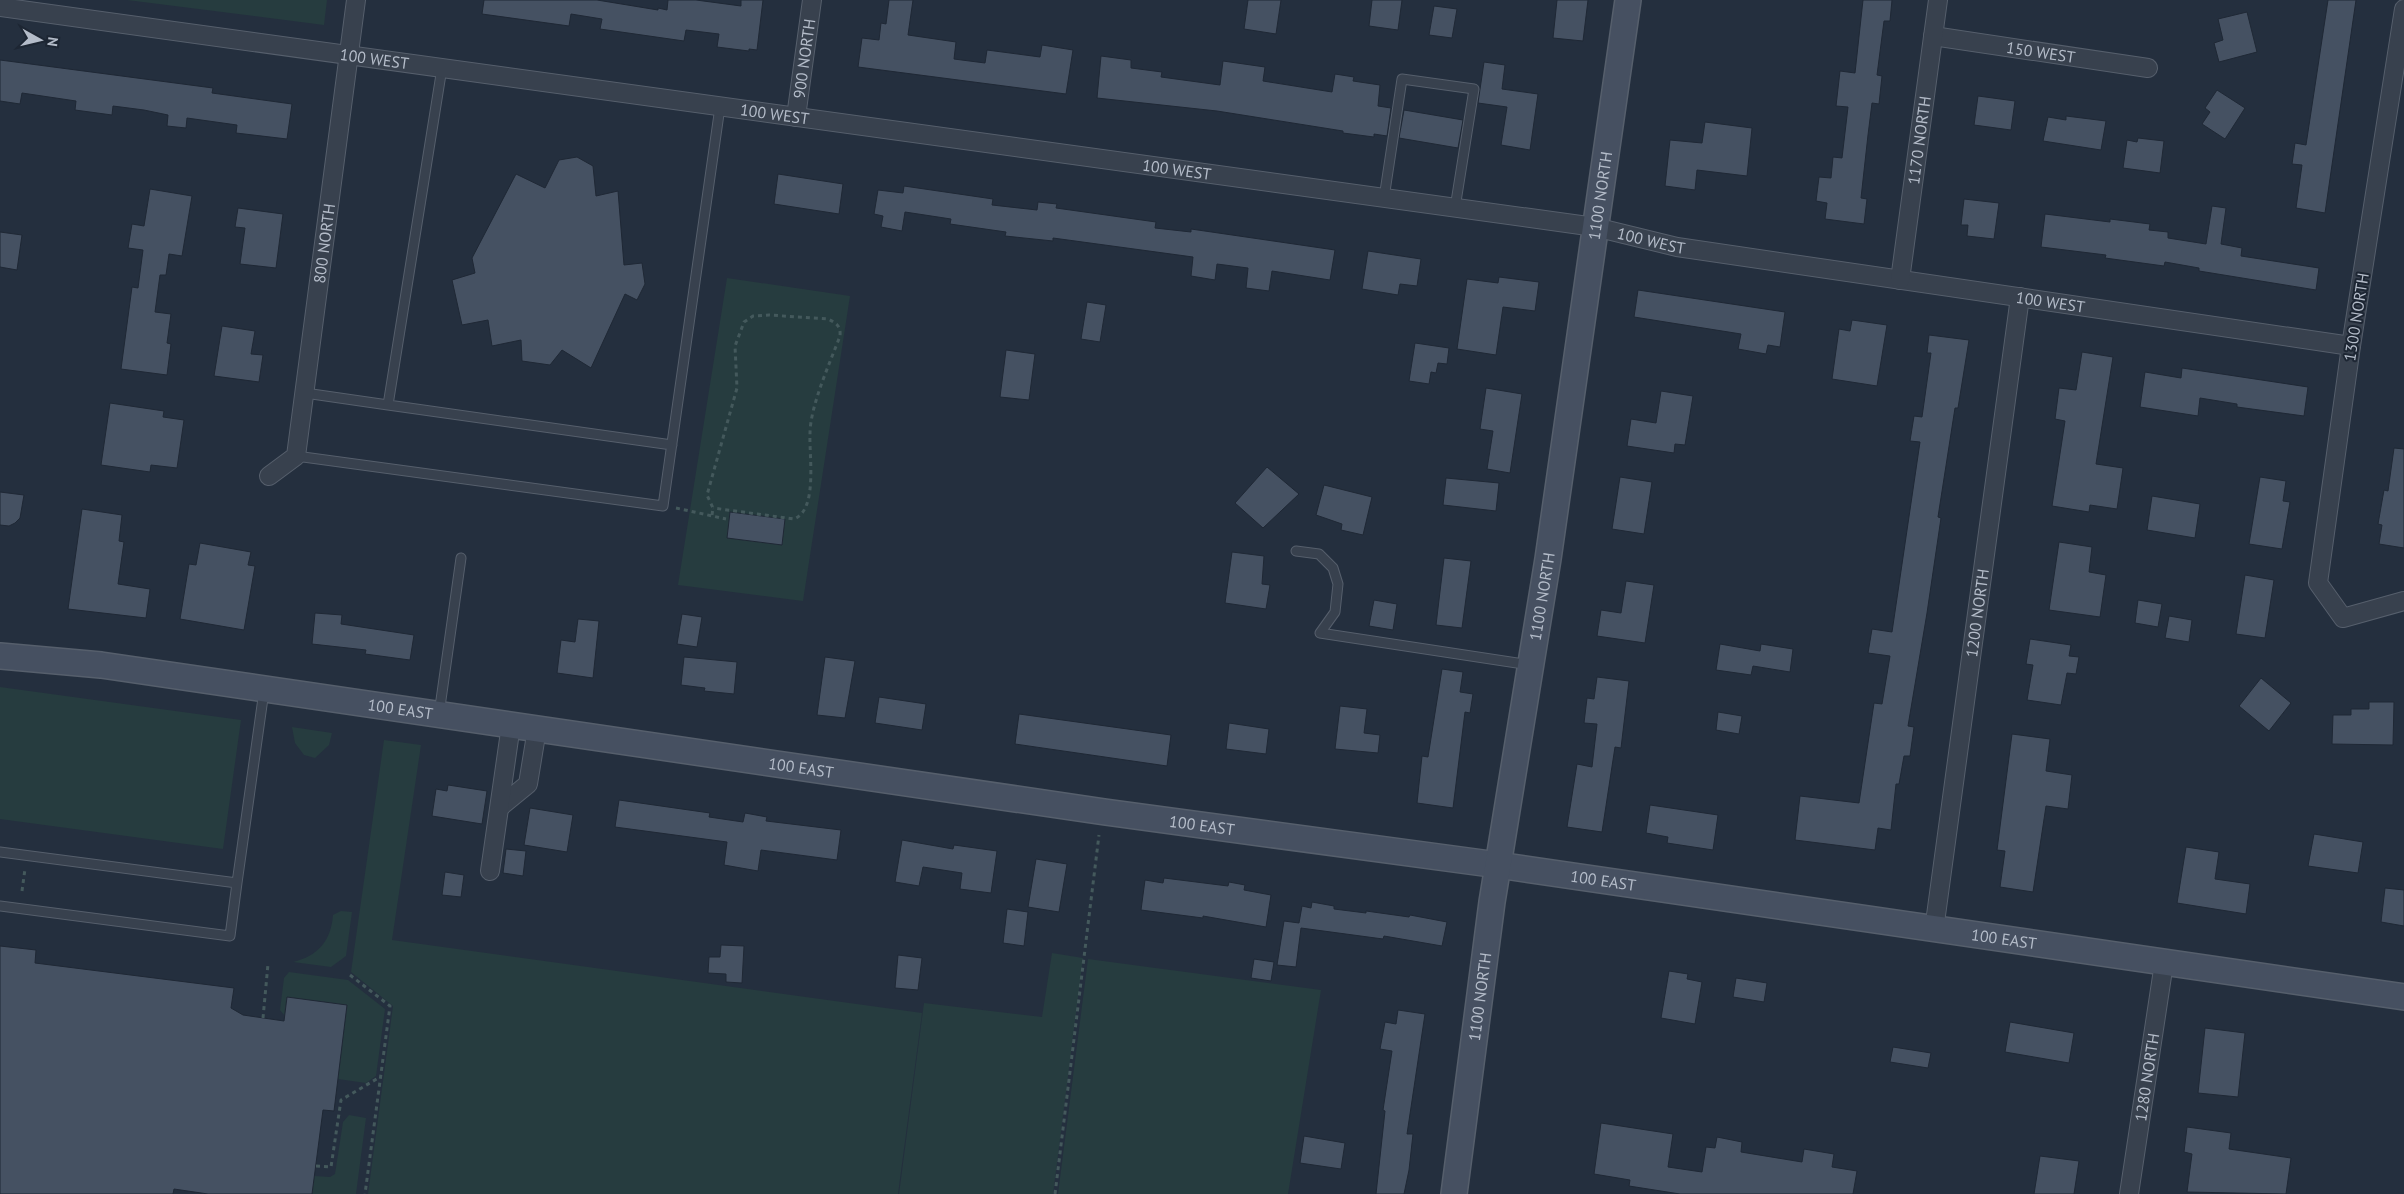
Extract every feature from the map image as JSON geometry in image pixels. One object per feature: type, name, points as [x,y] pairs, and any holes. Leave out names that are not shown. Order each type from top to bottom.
[{"type":"main road","name":"1100 NORTH","points":[[1454,1194],[1498,864],[1530,665],[1628,0]]},
{"type":"main road","name":"100 EAST","points":[[0,656],[101,665],[1095,810],[1498,864],[1934,930],[2404,997]]},
{"type":"street","name":"800 NORTH","points":[[296,456],[356,0]]},
{"type":"street","name":"900 NORTH","points":[[796,117],[812,0]]},
{"type":"street","name":"1170 NORTH","points":[[1900,280],[1938,0]]},
{"type":"street","name":"100 WEST","points":[[0,7],[1595,227],[1677,247],[2351,346]]},
{"type":"street","name":"1300 NORTH","points":[[2404,9],[2351,346],[2318,582],[2343,618],[2404,601]]},
{"type":"street","name":"150 WEST","points":[[1933,36],[2148,68]]},
{"type":"street","name":"1200 NORTH","points":[[1934,930],[2020,297]]},
{"type":"street","points":[[269,476],[296,456]]},
{"type":"street","points":[[490,871],[511,725]]},
{"type":"street","points":[[500,807],[528,784],[537,729]]},
{"type":"street","name":"1280 NORTH","points":[[2129,1194],[2164,963]]},
{"type":"lane","points":[[388,406],[442,68]]},
{"type":"lane","points":[[1384,198],[1402,79],[1474,89],[1454,208]]},
{"type":"lane","points":[[296,456],[663,506],[720,107]]},
{"type":"lane","points":[[304,394],[672,445]]},
{"type":"lane","points":[[1296,551],[1319,554],[1333,568],[1338,584],[1335,612],[1320,633],[1530,665]]},
{"type":"lane","points":[[439,715],[461,558]]},
{"type":"lane","points":[[0,906],[230,936],[265,689]]},
{"type":"lane","points":[[0,852],[237,883]]},
{"type":"path","points":[[712,515],[713,508],[707,495],[737,388],[735,346],[744,322],[753,316],[769,315],[828,319],[836,323],[840,329],[840,336],[811,422],[810,497],[803,514],[794,519],[713,508]]},
{"type":"path","points":[[663,506],[726,519]]},
{"type":"path","points":[[1055,1194],[1099,835]]},
{"type":"path","points":[[22,891],[27,856]]},
{"type":"path","points":[[263,1018],[268,964]]},
{"type":"path","points":[[350,975],[390,1006],[365,1194]]},
{"type":"path","points":[[316,1166],[331,1167],[341,1100],[380,1077]]},
{"type":"green space","points":[[127,0],[327,0],[324,25]]},
{"type":"green space","points":[[727,278],[850,296],[803,601],[678,585]]},
{"type":"green space","points":[[0,687],[241,720],[223,849],[0,819]]},
{"type":"green space","points":[[292,727],[332,733],[329,745],[315,758],[304,755],[295,743]]},
{"type":"green space","points":[[384,740],[421,745],[392,940],[922,1013],[898,1194],[368,1194],[393,1006],[351,972]]},
{"type":"green space","points":[[341,911],[352,912],[346,956],[331,967],[293,962],[310,956],[322,946],[332,924],[333,915]]},
{"type":"green space","points":[[1052,953],[1083,958],[1053,1194],[899,1194],[924,1003],[1042,1017]]},
{"type":"green space","points":[[1088,959],[1321,990],[1288,1194],[1058,1194]]},
{"type":"green space","points":[[289,972],[348,980],[385,1009],[376,1076],[366,1083],[338,1079],[347,1005],[288,997],[285,1016],[280,1010],[284,978]]},
{"type":"green space","points":[[349,1115],[366,1118],[356,1194],[312,1194],[314,1176],[330,1177],[335,1174],[343,1122]]},
{"type":"building","points":[[484,0],[597,0],[667,10],[668,0],[696,0],[741,6],[741,0],[763,0],[757,50],[749,49],[749,51],[717,47],[719,34],[686,30],[684,41],[600,29],[602,19],[571,14],[569,26],[482,14]]},
{"type":"building","points":[[889,0],[913,0],[908,35],[956,42],[954,59],[985,63],[987,50],[1040,57],[1042,45],[1073,50],[1066,94],[858,67],[862,38],[879,40],[881,23],[886,24]]},
{"type":"building","points":[[1248,0],[1281,0],[1276,34],[1244,29]]},
{"type":"building","points":[[1372,0],[1402,0],[1398,30],[1369,26]]},
{"type":"building","points":[[1557,0],[1588,0],[1583,41],[1553,38]]},
{"type":"building","points":[[1863,0],[1892,0],[1890,21],[1884,21],[1877,75],[1882,76],[1879,104],[1872,103],[1861,198],[1867,199],[1864,224],[1825,219],[1827,203],[1816,201],[1819,177],[1831,178],[1833,157],[1842,158],[1848,107],[1836,106],[1840,71],[1855,73]]},
{"type":"building","points":[[2328,0],[2356,0],[2325,213],[2296,208],[2302,165],[2292,164],[2295,143],[2306,145]]},
{"type":"building","points":[[1434,6],[1457,9],[1452,38],[1429,35]]},
{"type":"building","points":[[2247,12],[2257,52],[2219,62],[2214,43],[2223,40],[2218,19]]},
{"type":"building","points":[[1101,56],[1131,60],[1131,68],[1162,72],[1161,77],[1220,85],[1223,61],[1265,67],[1263,81],[1332,92],[1335,74],[1354,77],[1353,81],[1380,85],[1378,106],[1391,108],[1387,136],[1374,134],[1374,137],[1343,133],[1343,131],[1217,111],[1097,98]]},
{"type":"building","points":[[0,60],[213,88],[212,93],[292,104],[287,139],[236,133],[237,125],[187,118],[186,128],[167,126],[168,115],[113,106],[112,115],[75,110],[76,101],[22,93],[20,104],[0,101]]},
{"type":"building","points":[[1484,62],[1505,65],[1502,89],[1538,94],[1530,150],[1501,145],[1507,107],[1478,103]]},
{"type":"building","points":[[2217,90],[2245,108],[2225,139],[2202,124],[2210,112],[2205,108]]},
{"type":"building","points":[[1978,96],[2015,101],[2011,130],[1974,125]]},
{"type":"building","points":[[1404,110],[1463,120],[1458,148],[1399,138]]},
{"type":"building","points":[[2066,116],[2106,121],[2101,150],[2043,141],[2048,117],[2066,120]]},
{"type":"building","points":[[1705,122],[1752,128],[1747,176],[1697,170],[1695,190],[1665,186],[1670,140],[1702,143]]},
{"type":"building","points":[[2138,138],[2164,141],[2160,173],[2123,168],[2127,140],[2137,142]]},
{"type":"building","points":[[577,157],[593,166],[596,196],[618,191],[624,265],[642,263],[645,284],[637,300],[625,294],[591,368],[562,350],[550,365],[522,361],[521,340],[492,346],[488,320],[462,325],[452,280],[475,273],[472,258],[516,174],[545,188],[559,160]]},
{"type":"building","points":[[778,174],[843,184],[839,214],[774,204]]},
{"type":"building","points":[[904,186],[993,199],[992,205],[1037,210],[1038,202],[1057,204],[1056,208],[1156,222],[1155,228],[1191,232],[1191,229],[1335,250],[1330,280],[1272,271],[1269,291],[1246,288],[1248,268],[1217,264],[1215,280],[1191,276],[1193,257],[1053,238],[1053,241],[1005,236],[1006,232],[950,224],[951,219],[905,212],[902,231],[881,227],[883,216],[874,214],[878,190],[903,193]]},
{"type":"building","points":[[150,189],[192,196],[182,256],[169,254],[166,275],[160,275],[155,312],[171,314],[167,343],[171,344],[167,375],[121,369],[132,287],[138,288],[143,250],[128,248],[132,224],[144,226]]},
{"type":"building","points":[[1964,199],[1999,203],[1994,239],[1967,236],[1968,225],[1961,225]]},
{"type":"building","points":[[2212,206],[2226,208],[2221,244],[2242,248],[2241,256],[2319,268],[2316,290],[2199,271],[2199,268],[2165,262],[2164,266],[2105,258],[2106,255],[2041,247],[2045,214],[2110,222],[2110,219],[2150,224],[2149,230],[2168,232],[2168,238],[2206,244]]},
{"type":"building","points":[[238,208],[283,214],[276,268],[240,264],[245,228],[235,227]]},
{"type":"building","points":[[0,232],[22,235],[17,270],[0,267]]},
{"type":"building","points":[[1368,251],[1421,259],[1417,286],[1400,284],[1398,295],[1362,289]]},
{"type":"building","points":[[1499,277],[1539,282],[1535,311],[1503,307],[1496,355],[1457,349],[1467,279],[1498,283]]},
{"type":"building","points":[[1638,290],[1785,312],[1780,347],[1768,345],[1766,354],[1738,349],[1741,334],[1634,317]]},
{"type":"building","points":[[1087,302],[1106,305],[1100,342],[1081,339]]},
{"type":"building","points":[[1852,320],[1887,325],[1877,386],[1832,379],[1839,329],[1850,331]]},
{"type":"building","points":[[222,326],[255,331],[251,354],[263,355],[259,382],[214,376]]},
{"type":"building","points":[[1929,335],[1969,340],[1958,408],[1955,408],[1938,517],[1941,518],[1927,613],[1908,726],[1914,727],[1910,756],[1904,756],[1899,784],[1896,784],[1891,830],[1878,828],[1875,850],[1795,840],[1800,796],[1859,803],[1874,703],[1882,704],[1890,656],[1868,653],[1872,629],[1892,632],[1920,442],[1910,441],[1914,416],[1922,417],[1931,353],[1927,353]]},
{"type":"building","points":[[1415,343],[1449,348],[1447,364],[1438,363],[1436,373],[1431,372],[1429,384],[1409,381]]},
{"type":"building","points":[[1006,350],[1035,354],[1029,400],[1000,397]]},
{"type":"building","points":[[2082,352],[2113,357],[2096,464],[2123,468],[2117,509],[2090,505],[2089,512],[2052,506],[2065,421],[2055,419],[2059,388],[2076,390]]},
{"type":"building","points":[[2182,368],[2308,387],[2304,416],[2237,407],[2237,404],[2200,398],[2198,416],[2140,407],[2145,372],[2181,378]]},
{"type":"building","points":[[1486,388],[1522,394],[1510,473],[1487,469],[1493,431],[1480,429]]},
{"type":"building","points":[[1661,391],[1693,396],[1685,445],[1675,444],[1674,453],[1627,446],[1631,419],[1656,423]]},
{"type":"building","points":[[110,403],[164,411],[163,417],[184,420],[177,468],[151,465],[150,472],[101,465]]},
{"type":"building","points":[[2394,448],[2404,449],[2404,548],[2379,544],[2382,525],[2378,524],[2384,490],[2388,491]]},
{"type":"building","points":[[1267,467],[1299,494],[1263,528],[1235,503]]},
{"type":"building","points":[[1620,477],[1652,482],[1644,534],[1612,529]]},
{"type":"building","points":[[2260,477],[2286,481],[2283,501],[2290,502],[2282,549],[2249,544]]},
{"type":"building","points":[[1446,478],[1499,483],[1496,511],[1443,505]]},
{"type":"building","points":[[1324,485],[1372,497],[1363,535],[1341,530],[1342,524],[1316,515]]},
{"type":"building","points":[[0,492],[24,495],[20,518],[9,526],[0,525]]},
{"type":"building","points":[[2152,496],[2200,504],[2195,538],[2147,530]]},
{"type":"building","points":[[82,509],[122,515],[119,541],[124,542],[118,584],[150,589],[146,618],[68,609]]},
{"type":"building","points":[[730,512],[785,519],[782,545],[727,538]]},
{"type":"building","points":[[2059,542],[2092,547],[2089,572],[2106,575],[2100,617],[2049,610]]},
{"type":"building","points":[[200,543],[251,552],[248,565],[255,566],[244,630],[180,619],[189,564],[196,565]]},
{"type":"building","points":[[1232,552],[1264,556],[1262,584],[1270,585],[1266,609],[1225,603]]},
{"type":"building","points":[[1444,558],[1471,561],[1462,628],[1436,625]]},
{"type":"building","points":[[2245,575],[2274,580],[2265,638],[2236,634]]},
{"type":"building","points":[[1626,581],[1654,585],[1645,643],[1597,636],[1601,610],[1621,613]]},
{"type":"building","points":[[1374,600],[1397,604],[1393,630],[1369,626]]},
{"type":"building","points":[[2138,600],[2162,604],[2158,627],[2135,623]]},
{"type":"building","points":[[315,613],[342,615],[341,624],[414,635],[410,660],[365,654],[366,650],[312,644]]},
{"type":"building","points":[[682,614],[702,617],[697,647],[677,644]]},
{"type":"building","points":[[2169,616],[2192,620],[2189,642],[2165,638]]},
{"type":"building","points":[[578,619],[599,621],[593,678],[557,673],[561,640],[575,642]]},
{"type":"building","points":[[2030,639],[2071,645],[2069,656],[2079,657],[2076,674],[2067,673],[2061,705],[2027,700],[2033,665],[2026,664]]},
{"type":"building","points":[[1720,644],[1760,651],[1761,644],[1793,649],[1790,672],[1753,666],[1751,675],[1716,670]]},
{"type":"building","points":[[684,657],[737,662],[734,694],[704,691],[705,688],[681,685]]},
{"type":"building","points":[[825,657],[855,661],[845,718],[817,715]]},
{"type":"building","points":[[1442,669],[1463,672],[1460,692],[1473,694],[1470,713],[1465,712],[1453,808],[1417,803],[1422,756],[1428,757]]},
{"type":"building","points":[[1597,677],[1629,681],[1621,748],[1615,747],[1602,832],[1567,827],[1577,764],[1592,767],[1597,724],[1584,723],[1587,698],[1594,699]]},
{"type":"building","points":[[2261,678],[2291,703],[2269,731],[2239,706]]},
{"type":"building","points":[[879,697],[926,704],[922,730],[875,723]]},
{"type":"building","points":[[2369,702],[2394,702],[2393,745],[2332,744],[2333,715],[2351,715],[2351,709],[2369,709]]},
{"type":"building","points":[[1340,706],[1367,709],[1364,733],[1380,735],[1378,753],[1335,749]]},
{"type":"building","points":[[1718,712],[1742,716],[1739,734],[1716,730]]},
{"type":"building","points":[[1019,714],[1171,735],[1167,766],[1015,744]]},
{"type":"building","points":[[1229,723],[1269,729],[1266,754],[1226,749]]},
{"type":"building","points":[[2012,734],[2050,739],[2046,771],[2072,775],[2068,809],[2046,806],[2033,892],[2000,887],[2005,851],[1997,850]]},
{"type":"building","points":[[448,785],[487,791],[482,824],[432,816],[436,789],[447,791]]},
{"type":"building","points":[[619,800],[710,813],[709,817],[743,822],[745,813],[767,817],[766,821],[841,830],[837,860],[761,850],[758,871],[724,865],[727,842],[615,827]]},
{"type":"building","points":[[1650,805],[1718,815],[1713,850],[1667,843],[1668,837],[1646,833]]},
{"type":"building","points":[[530,808],[573,815],[567,852],[524,845]]},
{"type":"building","points":[[2314,834],[2363,842],[2358,873],[2308,866]]},
{"type":"building","points":[[902,840],[953,849],[954,845],[997,851],[991,893],[960,889],[962,873],[923,867],[919,886],[895,882]]},
{"type":"building","points":[[2186,847],[2219,852],[2215,879],[2250,884],[2246,914],[2177,903]]},
{"type":"building","points":[[506,849],[526,851],[523,876],[503,873]]},
{"type":"building","points":[[1036,859],[1067,864],[1059,912],[1028,907]]},
{"type":"building","points":[[445,872],[464,875],[461,897],[442,895]]},
{"type":"building","points":[[1164,878],[1228,886],[1229,882],[1245,885],[1244,890],[1271,895],[1266,927],[1203,916],[1203,918],[1141,910],[1145,880],[1163,883]]},
{"type":"building","points":[[2385,888],[2404,890],[2404,926],[2381,922]]},
{"type":"building","points":[[1312,902],[1334,906],[1334,909],[1409,917],[1410,915],[1447,922],[1442,946],[1384,936],[1383,939],[1301,928],[1296,967],[1277,965],[1284,921],[1299,923],[1302,906],[1311,908]]},
{"type":"building","points":[[1007,909],[1028,912],[1024,946],[1003,943]]},
{"type":"building","points":[[721,945],[744,946],[742,983],[726,982],[726,974],[708,973],[709,957],[720,957]]},
{"type":"building","points":[[0,946],[36,950],[35,963],[234,988],[231,1008],[243,1015],[284,1021],[287,997],[347,1005],[334,1111],[323,1110],[312,1194],[208,1194],[174,1189],[173,1194],[0,1194]]},
{"type":"building","points":[[898,955],[922,958],[918,990],[895,988]]},
{"type":"building","points":[[1254,959],[1274,962],[1271,981],[1251,978]]},
{"type":"building","points":[[1669,971],[1688,974],[1687,979],[1702,982],[1695,1024],[1661,1018]]},
{"type":"building","points":[[1736,978],[1767,983],[1764,1002],[1733,997]]},
{"type":"building","points":[[1398,1010],[1425,1014],[1407,1134],[1413,1134],[1409,1170],[1404,1194],[1376,1194],[1385,1111],[1383,1110],[1392,1051],[1380,1049],[1385,1022],[1396,1024]]},
{"type":"building","points":[[2010,1022],[2074,1033],[2069,1063],[2005,1052]]},
{"type":"building","points":[[2205,1028],[2245,1033],[2238,1097],[2198,1093]]},
{"type":"building","points":[[1893,1047],[1931,1053],[1928,1068],[1890,1062]]},
{"type":"building","points":[[1601,1123],[1673,1134],[1668,1167],[1702,1172],[1706,1147],[1715,1148],[1717,1137],[1742,1142],[1741,1152],[1802,1162],[1804,1149],[1834,1154],[1832,1167],[1857,1171],[1853,1194],[1680,1194],[1629,1186],[1630,1180],[1594,1174]]},
{"type":"building","points":[[2187,1127],[2231,1133],[2229,1149],[2291,1158],[2286,1194],[2187,1192],[2192,1154],[2184,1152]]},
{"type":"building","points":[[1304,1136],[1345,1143],[1341,1169],[1300,1163]]},
{"type":"building","points":[[2040,1156],[2079,1161],[2074,1194],[2034,1194]]}]
